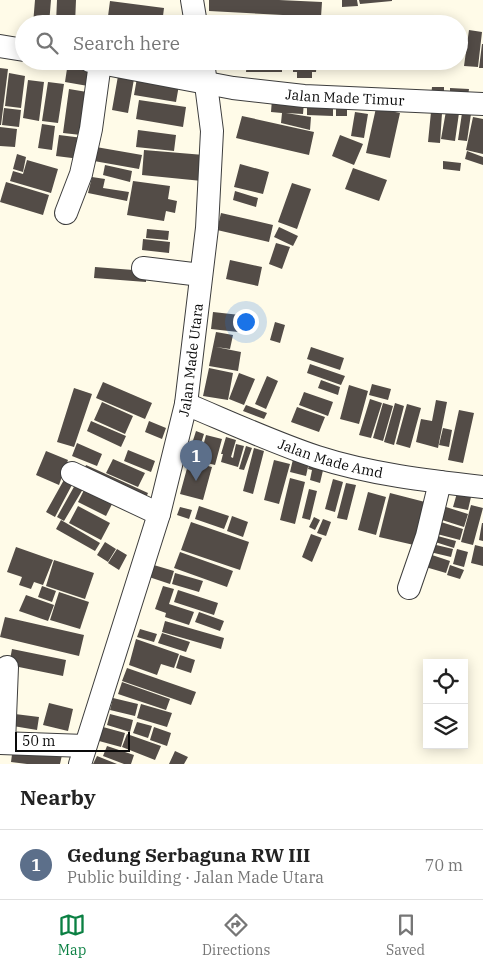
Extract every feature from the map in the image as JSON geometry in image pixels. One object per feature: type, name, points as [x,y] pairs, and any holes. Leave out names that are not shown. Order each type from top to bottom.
[{"type":"street","points":[[192,0],[194,15]]},
{"type":"street","points":[[0,46],[15,48]]},
{"type":"street","points":[[66,213],[81,174],[91,129],[95,70]]},
{"type":"street","name":"Jalan Made Timur","points":[[183,70],[205,72],[233,88],[304,96],[483,104]]},
{"type":"street","name":"Jalan Made Utara","points":[[82,755],[159,514],[186,404],[207,228],[212,131],[205,72]]},
{"type":"street","points":[[143,268],[201,275]]},
{"type":"street","name":"Jalan Made Amd","points":[[186,404],[318,458],[367,470],[483,487]]},
{"type":"street","points":[[72,473],[159,514]]},
{"type":"street","points":[[409,588],[427,536],[440,482]]},
{"type":"street","points":[[8,667],[2,743],[82,755]]},
{"type":"building","points":[[35,0],[51,0],[50,15],[34,15]]},
{"type":"building","points":[[57,0],[76,0],[75,15],[56,15]]},
{"type":"building","points":[[209,0],[322,2],[321,15],[209,11]]},
{"type":"building","points":[[342,0],[357,0],[358,6],[342,7]]},
{"type":"building","points":[[359,0],[392,0],[392,1],[360,4]]},
{"type":"building","points":[[110,1],[164,8],[163,15],[108,15]]},
{"type":"building","points":[[469,30],[482,32],[478,67],[468,66]]},
{"type":"building","points":[[482,44],[483,68],[479,68]]},
{"type":"building","points":[[0,68],[8,69],[1,125],[0,125]]},
{"type":"building","points":[[67,70],[91,70],[88,86],[65,82]]},
{"type":"building","points":[[246,70],[282,70],[282,72],[246,72]]},
{"type":"building","points":[[293,70],[316,70],[316,72],[312,72],[312,78],[297,78],[297,72],[293,72]]},
{"type":"building","points":[[9,73],[25,76],[21,108],[5,106]]},
{"type":"building","points":[[118,76],[134,79],[128,113],[112,110]]},
{"type":"building","points":[[137,78],[179,85],[176,102],[134,95]]},
{"type":"building","points":[[28,80],[44,82],[39,121],[23,118]]},
{"type":"building","points":[[48,82],[64,84],[58,123],[42,121]]},
{"type":"building","points":[[432,87],[444,87],[444,98],[431,97]]},
{"type":"building","points":[[450,88],[469,89],[468,96],[450,96]]},
{"type":"building","points":[[69,89],[87,92],[81,135],[63,133]]},
{"type":"building","points":[[272,99],[304,102],[303,114],[286,113],[311,117],[310,130],[281,123],[282,113],[271,112]]},
{"type":"building","points":[[139,100],[186,107],[183,127],[136,119]]},
{"type":"building","points":[[307,100],[333,101],[333,116],[307,115]]},
{"type":"building","points":[[347,104],[347,116],[336,116],[336,105]]},
{"type":"building","points":[[4,108],[21,110],[19,127],[2,125]]},
{"type":"building","points":[[376,108],[400,113],[390,158],[366,153]]},
{"type":"building","points":[[446,111],[459,113],[455,141],[441,139]]},
{"type":"building","points":[[355,112],[368,114],[364,138],[351,136]]},
{"type":"building","points":[[431,112],[442,113],[440,143],[428,142]]},
{"type":"building","points":[[462,113],[471,114],[467,141],[458,140]]},
{"type":"building","points":[[242,116],[314,132],[309,155],[236,138]]},
{"type":"building","points":[[473,117],[483,119],[483,154],[466,150]]},
{"type":"building","points":[[42,124],[55,126],[52,150],[38,148]]},
{"type":"building","points":[[0,127],[17,129],[15,147],[0,146]]},
{"type":"building","points":[[138,130],[176,135],[174,151],[136,147]]},
{"type":"building","points":[[59,135],[83,138],[80,159],[56,156]]},
{"type":"building","points":[[340,135],[363,144],[354,165],[332,156]]},
{"type":"building","points":[[96,147],[142,155],[139,169],[94,161]]},
{"type":"building","points":[[144,150],[204,155],[202,181],[142,175]]},
{"type":"building","points":[[467,151],[483,157],[483,165],[465,159]]},
{"type":"building","points":[[17,154],[26,157],[23,172],[13,169]]},
{"type":"building","points":[[27,160],[58,169],[51,193],[10,181],[13,171],[23,174]]},
{"type":"building","points":[[443,161],[461,163],[460,171],[443,169]]},
{"type":"building","points":[[240,164],[269,172],[263,194],[234,187]]},
{"type":"building","points":[[105,165],[132,171],[130,182],[103,175]]},
{"type":"building","points":[[353,168],[387,180],[379,201],[345,189]]},
{"type":"building","points":[[92,177],[105,179],[103,188],[129,192],[127,201],[88,193]]},
{"type":"building","points":[[133,181],[170,186],[168,199],[177,201],[175,213],[166,211],[164,221],[127,215]]},
{"type":"building","points":[[6,182],[49,195],[43,215],[0,202]]},
{"type":"building","points":[[292,183],[311,189],[297,229],[278,222]]},
{"type":"building","points":[[235,191],[258,198],[256,207],[233,200]]},
{"type":"building","points":[[221,213],[273,225],[269,242],[217,230]]},
{"type":"building","points":[[279,227],[298,236],[293,246],[274,237]]},
{"type":"building","points":[[147,229],[169,231],[168,240],[146,238]]},
{"type":"building","points":[[143,239],[170,242],[169,253],[142,250]]},
{"type":"building","points":[[276,243],[290,247],[282,269],[269,264]]},
{"type":"building","points":[[230,260],[262,267],[258,286],[226,279]]},
{"type":"building","points":[[95,267],[146,271],[146,282],[94,278]]},
{"type":"building","points":[[213,312],[240,315],[238,332],[211,329]]},
{"type":"building","points":[[275,322],[285,325],[280,343],[270,340]]},
{"type":"building","points":[[216,332],[233,335],[230,349],[216,347],[241,352],[238,371],[209,366]]},
{"type":"building","points":[[311,347],[344,358],[340,370],[307,359]]},
{"type":"building","points":[[310,364],[345,376],[341,385],[307,373]]},
{"type":"building","points":[[209,368],[233,373],[228,400],[203,396]]},
{"type":"building","points":[[239,373],[255,379],[244,405],[229,399]]},
{"type":"building","points":[[267,376],[278,381],[266,409],[255,404]]},
{"type":"building","points":[[321,380],[340,387],[338,395],[318,388]]},
{"type":"building","points":[[103,382],[152,403],[145,419],[96,398]]},
{"type":"building","points":[[372,384],[391,389],[388,400],[369,395]]},
{"type":"building","points":[[349,385],[368,391],[359,424],[340,419]]},
{"type":"building","points":[[74,388],[92,394],[74,447],[57,442]]},
{"type":"building","points":[[304,392],[333,402],[328,416],[299,405]]},
{"type":"building","points":[[370,399],[382,403],[371,438],[359,435]]},
{"type":"building","points":[[436,400],[447,402],[438,448],[416,442],[421,419],[432,421]]},
{"type":"building","points":[[102,402],[133,416],[125,434],[94,420]]},
{"type":"building","points":[[383,403],[393,406],[383,441],[373,438]]},
{"type":"building","points":[[395,403],[404,406],[394,445],[384,442]]},
{"type":"building","points":[[407,404],[421,408],[410,448],[396,444]]},
{"type":"building","points":[[246,405],[267,413],[264,419],[243,411]]},
{"type":"building","points":[[297,407],[325,417],[319,432],[291,422]]},
{"type":"building","points":[[459,410],[474,413],[463,463],[448,460]]},
{"type":"building","points":[[91,421],[126,436],[121,447],[87,431]]},
{"type":"building","points":[[149,421],[166,428],[162,439],[145,432]]},
{"type":"building","points":[[443,428],[452,430],[449,447],[439,445]]},
{"type":"building","points":[[196,431],[204,434],[197,456],[189,453]]},
{"type":"building","points":[[206,435],[222,439],[215,465],[199,461]]},
{"type":"building","points":[[226,437],[236,440],[231,457],[233,458],[236,444],[244,446],[238,467],[221,462],[223,454],[221,454]]},
{"type":"building","points":[[77,443],[102,454],[97,466],[72,456]]},
{"type":"building","points":[[246,446],[252,448],[244,470],[239,469]]},
{"type":"building","points":[[254,448],[264,451],[253,494],[243,491]]},
{"type":"building","points":[[128,450],[155,461],[151,472],[124,461]]},
{"type":"building","points":[[46,451],[68,460],[59,485],[36,475]]},
{"type":"building","points":[[294,455],[310,458],[306,476],[290,472]]},
{"type":"building","points":[[311,458],[325,462],[320,483],[310,480],[312,470],[308,469]]},
{"type":"building","points":[[113,459],[145,473],[138,487],[106,473]]},
{"type":"building","points":[[274,460],[290,464],[279,504],[264,500]]},
{"type":"building","points":[[189,461],[212,467],[203,500],[180,494]]},
{"type":"building","points":[[86,465],[148,493],[144,502],[82,474]]},
{"type":"building","points":[[65,478],[73,483],[55,517],[46,512]]},
{"type":"building","points":[[290,478],[305,482],[295,524],[280,520]]},
{"type":"building","points":[[333,479],[343,482],[335,512],[325,509]]},
{"type":"building","points":[[346,483],[356,485],[347,520],[337,518]]},
{"type":"building","points":[[75,485],[83,489],[64,521],[57,517]]},
{"type":"building","points":[[85,488],[113,502],[106,516],[78,502]]},
{"type":"building","points":[[309,489],[317,491],[310,520],[302,518]]},
{"type":"building","points":[[368,492],[386,497],[376,535],[358,530]]},
{"type":"building","points":[[390,493],[425,502],[414,545],[379,537]]},
{"type":"building","points":[[457,493],[471,497],[468,510],[453,507]]},
{"type":"building","points":[[471,505],[483,508],[473,545],[461,542]]},
{"type":"building","points":[[78,506],[110,523],[101,540],[69,523]]},
{"type":"building","points":[[199,506],[229,516],[224,529],[195,519]]},
{"type":"building","points":[[180,507],[192,510],[189,519],[177,515]]},
{"type":"building","points":[[446,507],[468,514],[464,527],[442,520]]},
{"type":"building","points":[[232,516],[248,522],[243,537],[227,531]]},
{"type":"building","points":[[314,517],[320,520],[315,530],[309,527]]},
{"type":"building","points":[[323,519],[331,522],[326,536],[317,533]]},
{"type":"building","points":[[61,520],[100,543],[95,551],[56,529]]},
{"type":"building","points":[[191,522],[249,542],[240,570],[181,550]]},
{"type":"building","points":[[441,522],[463,529],[460,540],[437,534]]},
{"type":"building","points":[[483,523],[483,541],[479,540]]},
{"type":"building","points":[[311,534],[322,538],[312,562],[302,557]]},
{"type":"building","points":[[434,535],[456,541],[454,548],[432,541]]},
{"type":"building","points":[[105,542],[116,549],[108,562],[97,555]]},
{"type":"building","points":[[432,544],[453,549],[451,557],[430,552]]},
{"type":"building","points":[[475,545],[483,547],[483,566],[471,563]]},
{"type":"building","points":[[16,547],[53,560],[43,585],[34,582],[31,589],[19,585],[22,577],[7,572]]},
{"type":"building","points":[[117,549],[127,555],[119,570],[108,563]]},
{"type":"building","points":[[457,549],[468,552],[464,567],[453,564]]},
{"type":"building","points":[[180,552],[233,571],[227,587],[174,568]]},
{"type":"building","points":[[426,553],[450,561],[446,573],[422,566]]},
{"type":"building","points":[[54,560],[94,573],[85,599],[46,586]]},
{"type":"building","points":[[147,563],[174,571],[170,584],[143,575]]},
{"type":"building","points":[[450,565],[464,570],[460,579],[447,575]]},
{"type":"building","points":[[175,573],[203,581],[199,592],[172,584]]},
{"type":"building","points":[[42,586],[56,591],[52,602],[38,597]]},
{"type":"building","points":[[163,586],[174,589],[169,604],[194,612],[189,625],[165,617],[166,613],[155,609]]},
{"type":"building","points":[[178,590],[218,603],[214,615],[174,602]]},
{"type":"building","points":[[59,592],[89,602],[80,629],[50,620]]},
{"type":"building","points":[[26,595],[54,605],[48,621],[19,611]]},
{"type":"building","points":[[199,612],[224,621],[220,631],[195,622]]},
{"type":"building","points":[[5,617],[84,635],[79,656],[0,637]]},
{"type":"building","points":[[165,621],[224,638],[221,649],[162,632]]},
{"type":"building","points":[[140,629],[157,634],[154,642],[137,637]]},
{"type":"building","points":[[162,633],[190,642],[186,652],[158,643]]},
{"type":"building","points":[[136,639],[179,654],[174,668],[161,664],[157,675],[129,665]]},
{"type":"building","points":[[12,649],[66,660],[63,676],[9,665]]},
{"type":"building","points":[[180,655],[195,660],[191,673],[176,668]]},
{"type":"building","points":[[127,668],[196,692],[191,705],[122,681]]},
{"type":"building","points":[[122,682],[170,699],[166,710],[118,694]]},
{"type":"building","points":[[113,698],[138,704],[135,716],[110,710]]},
{"type":"building","points":[[49,703],[73,709],[68,731],[43,725]]},
{"type":"building","points":[[141,704],[172,713],[167,727],[137,718]]},
{"type":"building","points":[[15,714],[39,717],[37,730],[13,726]]},
{"type":"building","points":[[110,714],[133,720],[130,732],[107,725]]},
{"type":"building","points":[[137,722],[152,726],[148,738],[133,733]]},
{"type":"building","points":[[103,727],[125,733],[121,747],[99,741]]},
{"type":"building","points":[[154,727],[171,733],[167,746],[150,740]]},
{"type":"building","points":[[127,734],[161,746],[155,760],[122,747]]},
{"type":"building","points":[[107,746],[134,755],[131,764],[124,764],[103,756]]},
{"type":"building","points":[[13,747],[62,755],[60,764],[11,762]]},
{"type":"building","points":[[175,751],[188,757],[184,764],[169,764]]},
{"type":"building","points":[[97,756],[117,764],[93,764]]},
{"type":"place","name":"Gedung Serbaguna RW III","points":[[196,481]]}]
